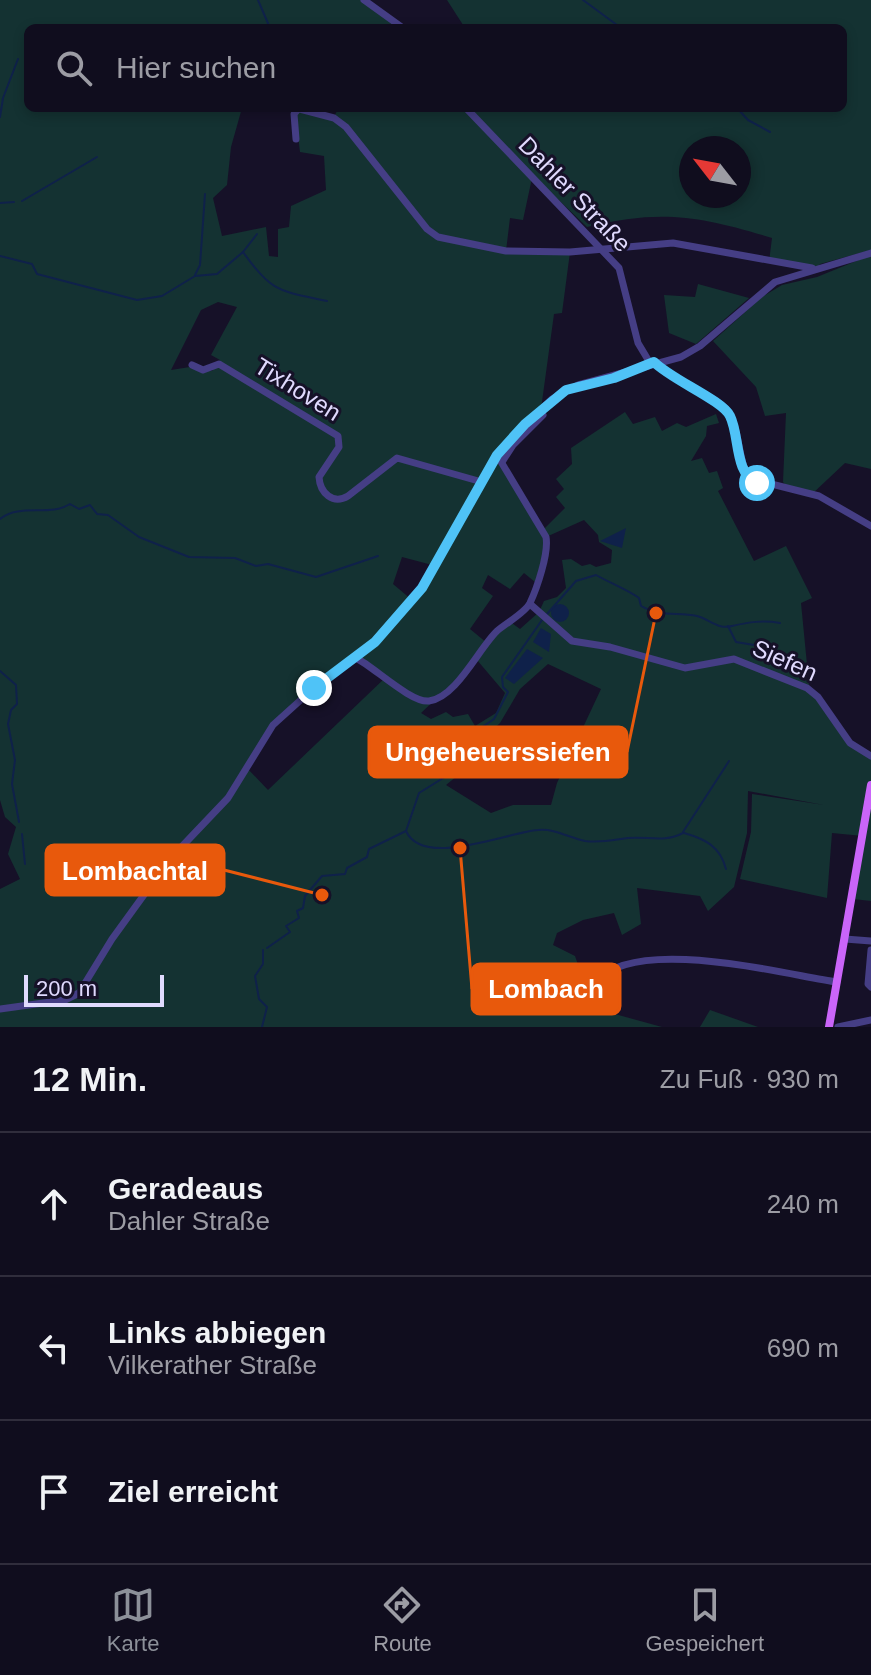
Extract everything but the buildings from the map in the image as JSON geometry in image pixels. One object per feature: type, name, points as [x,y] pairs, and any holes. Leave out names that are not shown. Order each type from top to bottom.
[{"type":"main road","points":[[829,1027],[871,785]]},
{"type":"street","points":[[364,0],[397,24]]},
{"type":"street","points":[[295,112],[296,139]]},
{"type":"street","points":[[315,112],[346,127],[433,234],[506,251],[540,253],[673,243],[763,262],[818,268]]},
{"type":"street","name":"Dahler Straße","points":[[470,112],[604,249],[624,280],[638,343],[652,363]]},
{"type":"street","points":[[0,1009],[65,1000],[79,993],[112,939],[170,859],[228,798],[273,725],[314,688],[375,642],[428,580],[482,482],[515,433],[560,394],[652,363],[681,357],[700,346],[775,282],[871,253]]},
{"type":"street","points":[[652,363],[670,377],[713,399],[729,413],[748,478],[819,496],[871,526]]},
{"type":"street","name":"Tixhoven","points":[[192,365],[203,370],[219,364],[338,436],[340,443],[319,477],[322,491],[332,498],[348,496],[397,458],[482,482]]},
{"type":"street","points":[[499,458],[542,417]]},
{"type":"street","points":[[356,658],[413,698],[435,700],[450,689],[494,635],[530,604],[546,554],[546,537],[499,458]]},
{"type":"street","name":"Siefen","points":[[530,604],[572,641],[610,647],[685,668],[734,659],[807,688],[818,697],[850,743],[871,756]]},
{"type":"street","points":[[845,939],[871,941]]},
{"type":"street","points":[[871,950],[868,984],[871,987]]},
{"type":"street","points":[[596,982],[604,973],[620,967],[678,957],[837,982]]},
{"type":"street","points":[[838,1027],[871,1020]]},
{"type":"green space","points":[[0,0],[364,0],[397,24],[24,24],[24,112],[241,112],[231,147],[227,185],[213,198],[222,236],[266,227],[269,256],[278,257],[278,229],[289,227],[291,206],[326,190],[324,156],[300,152],[295,112],[333,118],[337,112],[847,112],[847,24],[462,24],[447,0],[871,0],[871,250],[820,264],[818,268],[769,262],[772,238],[701,220],[637,218],[587,227],[499,143],[532,178],[523,220],[510,218],[506,251],[570,252],[562,313],[554,314],[541,409],[497,455],[544,529],[565,508],[556,497],[564,489],[556,479],[572,464],[571,448],[625,412],[633,424],[655,417],[662,431],[677,423],[686,427],[716,414],[719,423],[707,426],[706,436],[691,461],[702,458],[709,473],[717,471],[723,488],[718,491],[754,561],[786,546],[812,598],[801,603],[809,685],[843,736],[871,756],[871,901],[853,899],[863,836],[832,833],[827,898],[740,879],[751,832],[752,794],[824,805],[748,791],[747,833],[734,887],[708,911],[700,896],[637,888],[641,924],[622,935],[614,913],[583,920],[557,933],[553,945],[575,956],[593,1008],[662,1027],[0,1027],[0,889],[20,879],[8,854],[16,827],[5,817],[0,800]],"holes":[[[218,302],[237,307],[211,355],[220,360],[212,371],[190,367],[171,370],[201,310]],[[584,520],[598,535],[599,542],[612,550],[611,563],[596,567],[590,564],[582,566],[571,559],[562,560],[566,588],[557,597],[544,601],[539,612],[520,629],[509,621],[487,643],[470,629],[493,596],[482,588],[488,575],[510,589],[524,573],[535,582],[547,546],[546,537]],[[402,557],[436,566],[412,600],[393,584]],[[356,658],[386,677],[268,790],[246,767],[285,713]],[[477,660],[505,693],[496,713],[475,726],[468,714],[453,717],[446,712],[431,719],[421,713]],[[548,664],[601,689],[557,783],[551,805],[513,805],[491,813],[446,785],[463,771],[472,750],[500,723],[520,689]]]},
{"type":"green space","points":[[871,255],[871,469],[845,463],[812,494],[790,490],[783,482],[786,413],[765,416],[756,387],[713,341],[762,297],[782,285],[817,277]]},
{"type":"green space","points":[[698,284],[749,298],[696,344],[669,333],[664,295],[695,297]]},
{"type":"green space","points":[[710,1010],[758,1027],[700,1027]]},
{"type":"water","points":[[626,528],[622,548],[600,541]]},
{"type":"water","points":[[556,604],[564,604],[569,613],[567,620],[556,622],[551,617],[551,609]]},
{"type":"water","points":[[541,628],[551,634],[549,652],[533,642]]},
{"type":"water","points":[[527,649],[543,658],[514,684],[505,678]]},
{"type":"waterway","points":[[258,0],[268,24]]},
{"type":"waterway","points":[[583,0],[616,24]]},
{"type":"waterway","points":[[0,117],[3,98],[18,59]]},
{"type":"waterway","points":[[741,112],[748,120],[770,132]]},
{"type":"waterway","points":[[22,201],[97,157]]},
{"type":"waterway","points":[[195,275],[200,265],[205,194]]},
{"type":"waterway","points":[[0,203],[14,202]]},
{"type":"waterway","points":[[243,252],[257,234]]},
{"type":"waterway","points":[[0,256],[32,264],[37,274],[137,300],[162,296],[195,276],[217,274],[243,252],[262,276],[278,288],[327,301]]},
{"type":"waterway","points":[[0,519],[17,512],[53,510],[70,504],[79,509],[90,505],[97,514],[108,515],[139,537],[189,557],[235,558],[256,566],[268,564],[316,577],[378,556]]},
{"type":"waterway","points":[[547,614],[576,581],[596,575],[639,598],[641,606],[655,612],[697,616],[722,627],[756,622],[780,623]]},
{"type":"waterway","points":[[406,831],[419,793],[448,775],[462,741],[494,719],[508,692],[503,687],[502,677],[542,620]]},
{"type":"waterway","points":[[728,626],[736,642],[760,646]]},
{"type":"waterway","points":[[0,671],[16,685],[17,704],[11,710],[8,724],[15,760],[12,784],[19,822]]},
{"type":"waterway","points":[[683,832],[729,761]]},
{"type":"waterway","points":[[267,948],[290,932],[286,926],[299,918],[297,911],[303,908],[305,896],[322,876],[345,874],[347,868],[367,857],[369,849],[406,831],[415,842],[447,848],[538,830],[550,830],[596,842],[663,838],[683,833]]},
{"type":"waterway","points":[[684,833],[716,849],[726,869]]},
{"type":"waterway","points":[[22,834],[25,864]]},
{"type":"waterway","points":[[262,1027],[267,1007],[259,999],[255,976],[263,964],[263,950]]},
{"type":"place","name":"Ungeheuerssiefen","points":[[656,613]]},
{"type":"place","name":"Lombach","points":[[460,848]]},
{"type":"place","name":"Lombachtal","points":[[322,895]]},
{"type":"route","points":[[314,688],[375,642],[422,588],[503,445],[552,399],[566,390],[605,381],[654,362],[679,383],[724,407],[732,419],[746,475],[757,483]]}]
